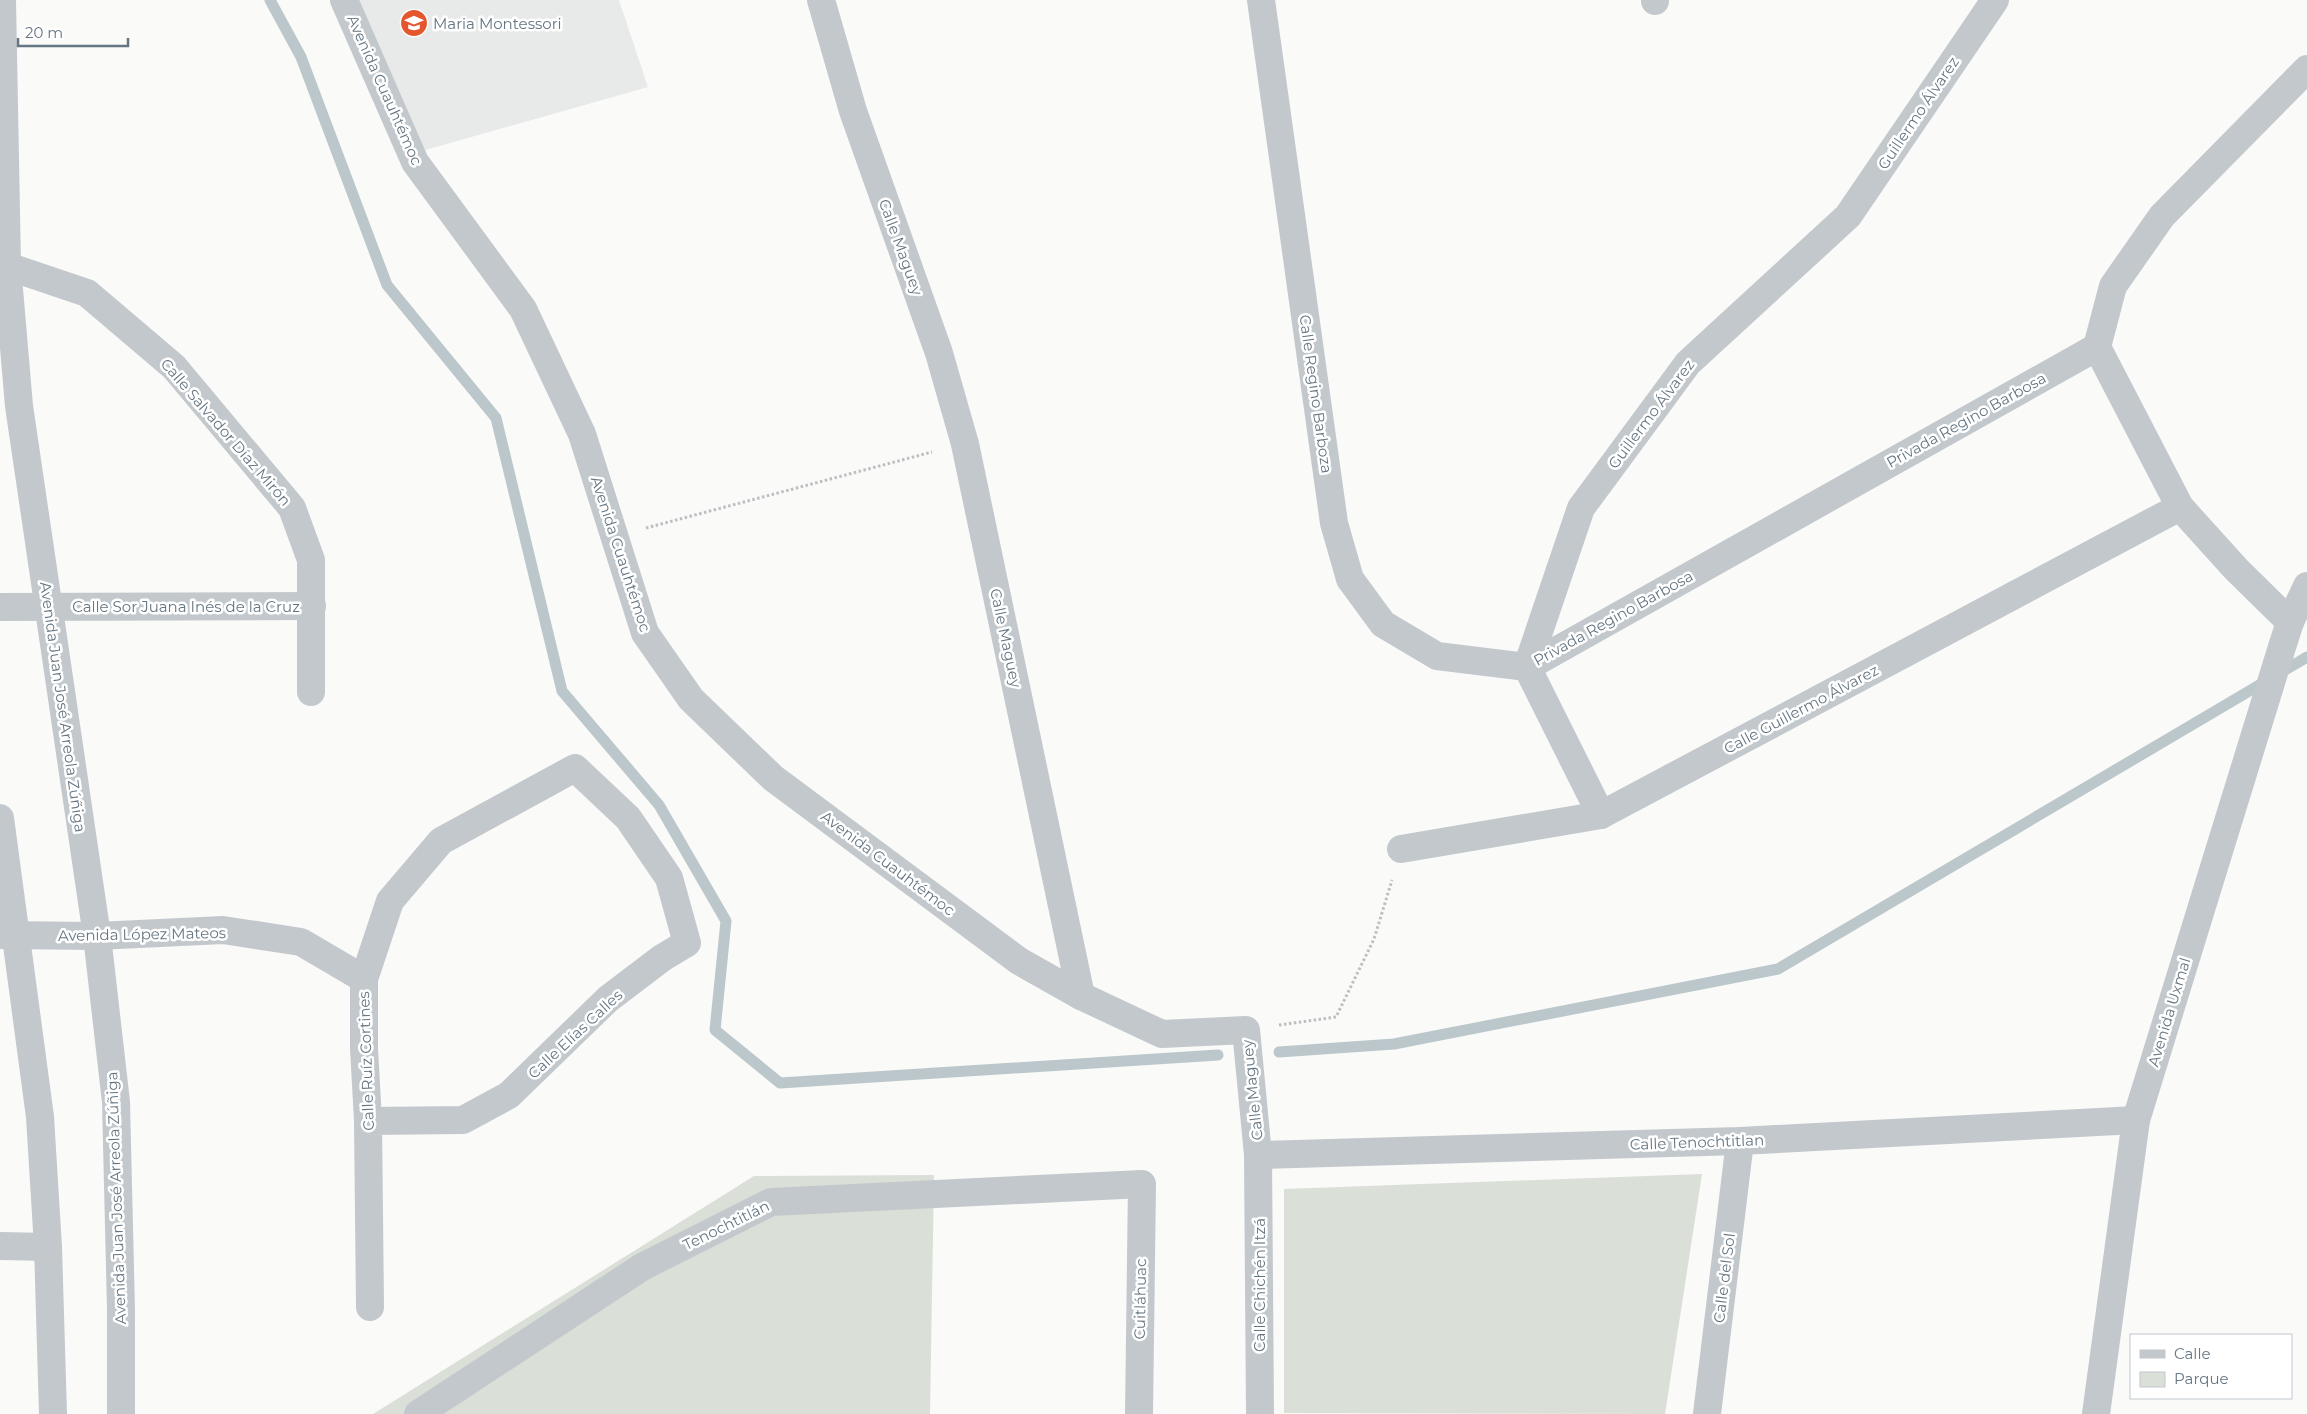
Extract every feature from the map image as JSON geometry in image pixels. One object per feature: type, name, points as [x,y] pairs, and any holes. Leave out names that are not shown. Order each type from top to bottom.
[{"type":"street","name":"Avenida Juan José Arreola Zúñiga","points":[[2,0],[4,266],[19,406],[97,936],[116,1102],[121,1310],[121,1414]]},
{"type":"street","name":"Avenida Cuauhtémoc","points":[[344,0],[415,162],[523,309],[582,434],[645,633],[691,699],[773,778],[1019,961],[1081,996]]},
{"type":"street","name":"Calle Maguey","points":[[821,0],[853,111],[939,352],[965,444],[1081,996],[1162,1034],[1246,1030],[1258,1155]]},
{"type":"street","name":"Calle Regino Barboza","points":[[1261,0],[1334,523],[1350,579],[1383,624],[1437,656],[1527,667]]},
{"type":"street","name":"Guillermo Álvarez","points":[[1527,667],[1581,508],[1688,363],[1848,216],[1995,0]]},
{"type":"street","points":[[2286,634],[2236,569],[2180,507],[2096,347],[2113,286],[2162,216],[2307,69]]},
{"type":"street","name":"Calle Salvador Díaz Mirón","points":[[4,266],[86,293],[174,367],[292,508],[311,560],[311,692]]},
{"type":"street","name":"Privada Regino Barbosa","points":[[1527,667],[2096,347]]},
{"type":"street","name":"Calle Guillermo Álvarez","points":[[1401,850],[1601,815],[2180,507]]},
{"type":"street","name":"Avenida Uxmal","points":[[2096,1414],[2136,1120],[2286,634],[2307,586]]},
{"type":"street","name":"Calle Sor Juana Inés de la Cruz","points":[[0,607],[48,605],[312,606]]},
{"type":"street","points":[[1527,667],[1601,815]]},
{"type":"street","name":"Calle Ruíz Cortines","points":[[370,1307],[364,980],[390,901],[441,840],[575,768]]},
{"type":"street","name":"Calle Elías Calles","points":[[368,1121],[463,1120],[509,1095],[608,999],[662,958],[687,943],[669,878],[628,818],[575,768]]},
{"type":"street","points":[[0,818],[8,935],[40,1117],[48,1247],[53,1414]]},
{"type":"street","name":"Avenida López Mateos","points":[[8,935],[97,936],[223,930],[300,942],[364,980]]},
{"type":"street","name":"Calle Tenochtitlan","points":[[1258,1155],[1740,1141],[2136,1120]]},
{"type":"street","name":"Calle del Sol","points":[[1707,1414],[1740,1141]]},
{"type":"street","name":"Calle Chichén Itzá","points":[[1258,1155],[1260,1414]]},
{"type":"street","name":"Tenochtitlán","points":[[418,1414],[642,1267],[771,1202],[1142,1184]]},
{"type":"street","name":"Cuitláhuac","points":[[1139,1414],[1142,1184]]},
{"type":"street","points":[[0,1246],[48,1247]]},
{"type":"path","points":[[614,536],[965,444]]},
{"type":"path","points":[[1246,1030],[1336,1017],[1374,939],[1401,850]]},
{"type":"shaded area","points":[[356,0],[619,0],[648,87],[422,151]]},
{"type":"green space","points":[[1702,1174],[1665,1414],[1284,1413],[1284,1189]]},
{"type":"green space","points":[[934,1175],[930,1414],[373,1414],[754,1176]]},
{"type":"waterway","points":[[270,0],[301,57],[387,285],[496,418],[562,691],[659,805],[726,921],[715,1030],[780,1083],[1218,1055]]},
{"type":"waterway","points":[[1279,1052],[1394,1044],[1778,969],[2307,657]]},
{"type":"place","name":"Maria Montessori","points":[[414,23]]}]
